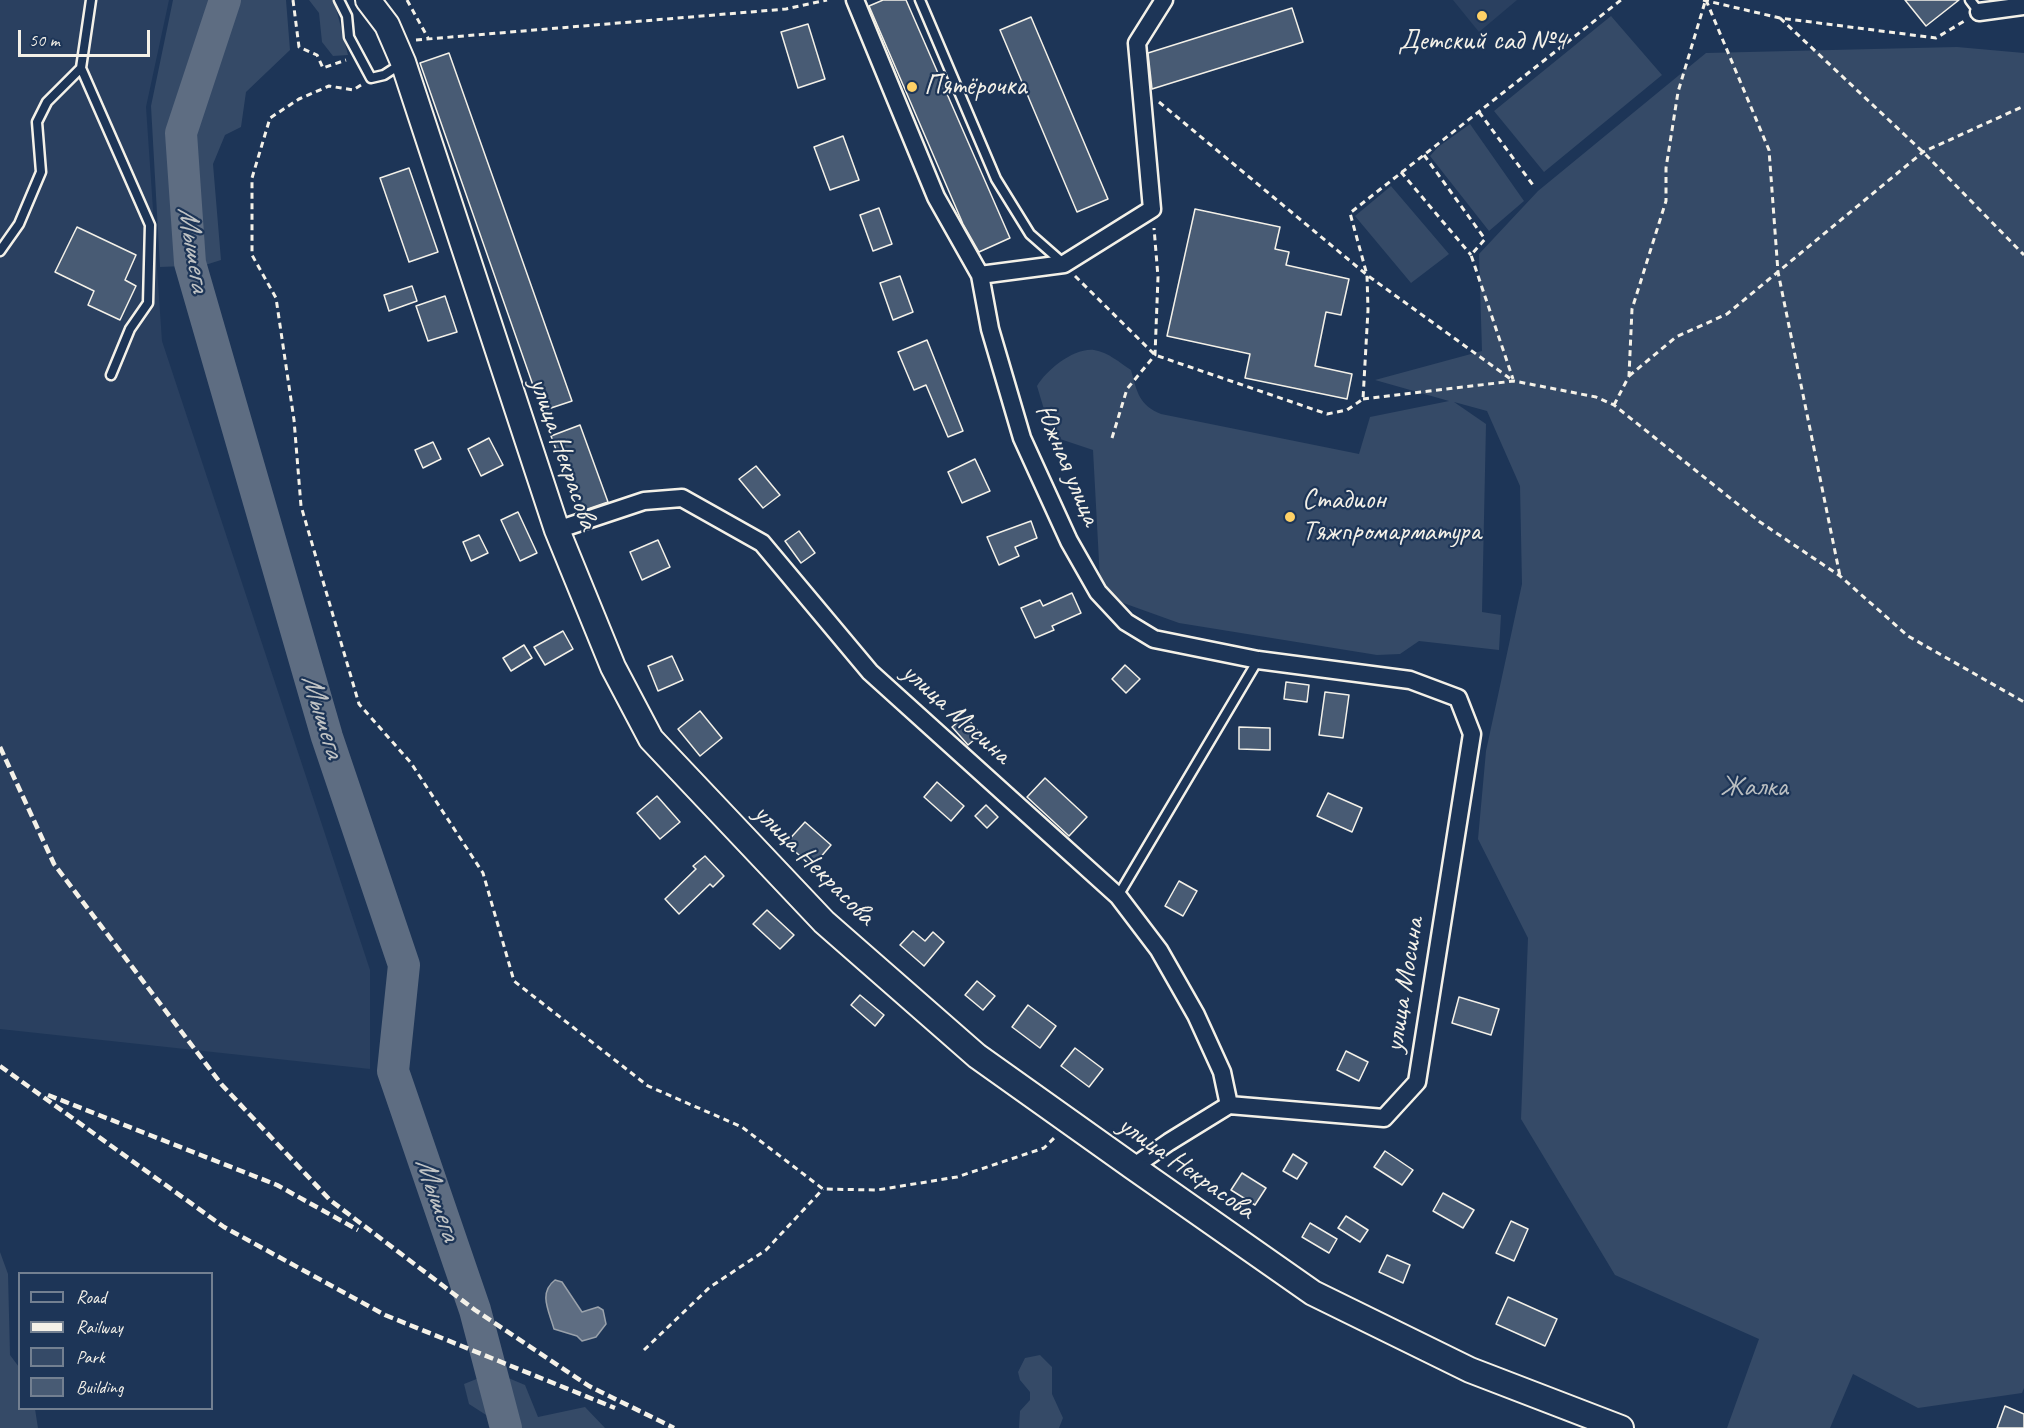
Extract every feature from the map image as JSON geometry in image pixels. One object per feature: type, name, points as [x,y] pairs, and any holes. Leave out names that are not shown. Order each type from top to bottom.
[{"type":"main road","name":"улица Некрасова","points":[[368,0],[387,25],[403,62],[557,530],[613,667],[651,739],[824,922],[977,1056],[1133,1167],[1313,1293],[1470,1370],[1621,1428]]},
{"type":"street","name":"Южная улица","points":[[855,0],[936,197],[980,275],[990,329],[1022,438],[1069,541],[1098,592],[1126,622],[1154,639],[1258,660],[1410,680],[1458,698]]},
{"type":"street","points":[[980,275],[1064,264],[1152,209],[1143,89],[1137,43],[1164,0]]},
{"type":"street","points":[[1975,6],[2024,6]]},
{"type":"street","name":"улица Мосина","points":[[557,530],[644,501],[682,498],[762,543],[870,672],[1118,896],[1159,950],[1196,1015],[1222,1072],[1229,1105],[1384,1118],[1417,1082],[1473,734],[1458,698]]},
{"type":"street","points":[[1133,1167],[1229,1105]]},
{"type":"lane","points":[[91,0],[81,68],[150,225],[148,303],[130,329],[111,375]]},
{"type":"lane","points":[[339,0],[346,16],[349,37],[371,78],[384,75],[403,62]]},
{"type":"lane","points":[[920,0],[996,179],[1030,234],[1064,264]]},
{"type":"lane","points":[[0,251],[19,224],[40,172],[37,122],[47,102],[81,68]]},
{"type":"lane","points":[[1118,896],[1258,660]]},
{"type":"path","points":[[407,0],[428,38],[786,9],[827,0]]},
{"type":"path","points":[[1363,399],[1368,310],[1367,275],[1350,213],[1621,0]]},
{"type":"path","points":[[1705,0],[1780,18],[1936,38],[1975,6]]},
{"type":"path","points":[[1705,0],[1769,150],[1778,272],[1840,576]]},
{"type":"path","points":[[1629,376],[1632,309],[1666,201],[1666,168],[1678,92],[1705,0]]},
{"type":"path","points":[[1780,18],[1923,152],[2024,255]]},
{"type":"path","points":[[371,78],[353,90],[329,86],[299,99],[270,118],[252,178],[252,255],[276,298],[294,420],[301,506],[359,704],[411,763],[483,873],[514,981],[648,1086],[742,1127],[823,1189],[878,1190],[957,1177],[1044,1148],[1071,1122]]},
{"type":"path","points":[[1143,89],[1367,275],[1514,381]]},
{"type":"path","points":[[1614,405],[1629,376],[1676,337],[1727,314],[1923,152],[2024,106]]},
{"type":"path","points":[[1479,112],[1533,185]]},
{"type":"path","points":[[1424,155],[1485,239],[1471,255]]},
{"type":"path","points":[[1401,172],[1471,255],[1514,381]]},
{"type":"path","points":[[1112,438],[1127,389],[1155,355],[1158,277],[1152,209]]},
{"type":"path","points":[[1064,264],[1155,355],[1328,414],[1347,410],[1363,399],[1514,381],[1596,397],[1614,405],[1760,522],[1840,576],[1908,636],[2024,702]]},
{"type":"path","points":[[644,1350],[710,1287],[766,1250],[823,1189]]},
{"type":"shaded area","points":[[0,0],[169,0],[146,107],[162,341],[370,970],[370,1069],[0,1029]]},
{"type":"shaded area","name":"Детский сад №4","points":[[1453,0],[1517,0],[1479,32]]},
{"type":"shaded area","points":[[555,1280],[562,1282],[582,1312],[598,1307],[603,1310],[606,1324],[596,1337],[582,1341],[577,1336],[554,1329],[546,1296],[550,1285]]},
{"type":"green space","points":[[173,0],[218,0],[176,125],[185,266],[160,267],[151,106]]},
{"type":"green space","points":[[233,0],[286,0],[290,50],[246,92],[241,127],[225,135],[213,164],[221,260],[199,267],[196,127],[216,71]]},
{"type":"green space","points":[[309,0],[334,0],[348,55],[333,56],[322,42],[319,13]]},
{"type":"green space","points":[[1611,16],[1662,75],[1544,172],[1494,111]]},
{"type":"green space","name":"Жалка","points":[[1957,47],[2024,53],[2024,1388],[2022,1393],[1918,1408],[1853,1374],[1830,1428],[1727,1428],[1759,1339],[1615,1275],[1521,1119],[1528,938],[1478,839],[1486,751],[1522,584],[1520,486],[1487,411],[1454,402],[1486,424],[1482,612],[1501,615],[1499,650],[1419,641],[1400,654],[1377,655],[1179,623],[1115,600],[1100,580],[1093,450],[1060,439],[1046,416],[1037,386],[1047,373],[1069,356],[1086,350],[1099,351],[1131,370],[1143,402],[1161,414],[1359,454],[1370,417],[1449,401],[1375,380],[1482,351],[1479,254],[1538,191],[1706,53]]},
{"type":"green space","points":[[1470,124],[1524,201],[1489,231],[1430,156],[1438,147]]},
{"type":"green space","points":[[1391,186],[1449,254],[1411,283],[1355,216]]},
{"type":"green space","points":[[0,1252],[8,1274],[10,1355],[18,1366],[18,1410],[35,1410],[38,1428],[0,1428]]},
{"type":"green space","points":[[1040,1355],[1052,1367],[1052,1394],[1063,1418],[1059,1428],[1019,1428],[1020,1411],[1030,1400],[1030,1392],[1020,1380],[1018,1372],[1025,1358]]},
{"type":"green space","points":[[494,1372],[525,1385],[538,1417],[585,1407],[605,1428],[494,1428],[497,1422],[469,1404],[464,1384]]},
{"type":"building","points":[[883,0],[906,0],[1010,238],[979,252],[963,224],[869,6]]},
{"type":"building","points":[[1905,0],[1959,0],[1926,26]]},
{"type":"building","points":[[1292,8],[1303,42],[1152,89],[1148,53]]},
{"type":"building","points":[[1031,17],[1108,199],[1077,212],[1000,30]]},
{"type":"building","points":[[808,24],[825,79],[798,88],[781,32]]},
{"type":"building","points":[[449,53],[572,401],[542,411],[420,63]]},
{"type":"building","points":[[843,136],[859,180],[830,190],[814,147]]},
{"type":"building","points":[[409,168],[438,252],[409,262],[380,178]]},
{"type":"building","points":[[879,208],[892,244],[873,251],[860,215]]},
{"type":"building","points":[[1195,209],[1280,227],[1275,249],[1289,252],[1286,265],[1349,279],[1341,315],[1326,312],[1315,366],[1352,374],[1347,399],[1245,378],[1250,354],[1167,336]]},
{"type":"building","points":[[77,227],[136,255],[125,280],[136,286],[120,320],[88,305],[94,291],[55,272]]},
{"type":"building","points":[[900,276],[913,312],[893,320],[880,283]]},
{"type":"building","points":[[412,286],[417,301],[389,311],[384,295]]},
{"type":"building","points":[[445,296],[457,332],[428,341],[416,306]]},
{"type":"building","points":[[927,340],[963,431],[948,437],[926,385],[914,390],[898,352]]},
{"type":"building","points":[[580,425],[608,502],[579,512],[551,436]]},
{"type":"building","points":[[489,438],[503,465],[481,476],[468,449]]},
{"type":"building","points":[[433,442],[441,459],[423,468],[415,450]]},
{"type":"building","points":[[975,459],[990,491],[962,503],[948,472]]},
{"type":"building","points":[[756,466],[780,495],[763,508],[739,479]]},
{"type":"building","points":[[518,512],[537,553],[520,561],[501,520]]},
{"type":"building","points":[[1031,521],[1037,538],[1015,547],[1019,556],[999,565],[987,537]]},
{"type":"building","points":[[799,531],[815,553],[801,563],[785,541]]},
{"type":"building","points":[[479,535],[488,553],[471,561],[463,542]]},
{"type":"building","points":[[658,540],[670,567],[642,580],[630,552]]},
{"type":"building","points":[[1072,593],[1081,613],[1052,626],[1054,630],[1035,638],[1021,608],[1040,600],[1043,606]]},
{"type":"building","points":[[563,631],[573,649],[545,665],[534,647]]},
{"type":"building","points":[[524,645],[532,658],[511,671],[503,658]]},
{"type":"building","points":[[672,656],[683,680],[658,691],[648,666]]},
{"type":"building","points":[[1125,665],[1140,679],[1126,693],[1112,679]]},
{"type":"building","points":[[1286,682],[1309,685],[1307,702],[1284,699]]},
{"type":"building","points":[[1325,692],[1349,695],[1343,738],[1319,735]]},
{"type":"building","points":[[700,711],[722,738],[700,756],[678,729]]},
{"type":"building","points":[[965,716],[981,734],[968,745],[952,727]]},
{"type":"building","points":[[1239,727],[1270,728],[1270,750],[1239,749]]},
{"type":"building","points":[[1045,778],[1087,817],[1069,836],[1027,797]]},
{"type":"building","points":[[937,782],[964,806],[951,821],[924,797]]},
{"type":"building","points":[[1328,793],[1362,808],[1352,832],[1317,816]]},
{"type":"building","points":[[657,796],[680,822],[660,839],[637,813]]},
{"type":"building","points":[[986,805],[998,817],[987,828],[975,816]]},
{"type":"building","points":[[805,822],[831,845],[812,867],[786,843]]},
{"type":"building","points":[[705,856],[724,876],[713,887],[710,884],[679,914],[665,899],[696,869],[693,866]]},
{"type":"building","points":[[1179,881],[1197,891],[1183,916],[1165,906]]},
{"type":"building","points":[[767,910],[794,935],[780,949],[753,924]]},
{"type":"building","points":[[913,931],[925,941],[933,932],[944,942],[924,966],[900,945]]},
{"type":"building","points":[[977,981],[995,996],[983,1010],[965,995]]},
{"type":"building","points":[[860,995],[884,1015],[875,1026],[851,1005]]},
{"type":"building","points":[[1459,997],[1499,1009],[1491,1035],[1452,1023]]},
{"type":"building","points":[[1028,1005],[1056,1026],[1040,1048],[1012,1027]]},
{"type":"building","points":[[1075,1048],[1103,1069],[1089,1087],[1061,1066]]},
{"type":"building","points":[[1346,1051],[1368,1062],[1359,1081],[1337,1070]]},
{"type":"building","points":[[1385,1151],[1413,1170],[1402,1185],[1374,1167]]},
{"type":"building","points":[[1293,1154],[1307,1163],[1297,1179],[1283,1171]]},
{"type":"building","points":[[1242,1173],[1266,1188],[1255,1205],[1231,1190]]},
{"type":"building","points":[[1443,1193],[1474,1210],[1463,1228],[1433,1211]]},
{"type":"building","points":[[1346,1216],[1368,1230],[1360,1242],[1338,1228]]},
{"type":"building","points":[[1511,1221],[1528,1229],[1514,1261],[1496,1253]]},
{"type":"building","points":[[1310,1223],[1337,1239],[1329,1253],[1302,1237]]},
{"type":"building","points":[[1387,1255],[1410,1265],[1403,1283],[1379,1272]]},
{"type":"building","points":[[1508,1297],[1557,1319],[1545,1346],[1496,1324]]},
{"type":"building","points":[[2005,1406],[2024,1414],[2024,1428],[1997,1428]]},
{"type":"waterway","name":"Мышега","points":[[225,0],[181,133],[190,263],[327,737],[404,965],[393,1071],[475,1310],[506,1428]]},
{"type":"railway","points":[[0,747],[54,864],[222,1085],[330,1200],[475,1310],[589,1386],[674,1428]]},
{"type":"railway","points":[[0,1066],[224,1227],[385,1315],[615,1408]]},
{"type":"railway","points":[[48,1095],[277,1185],[358,1230]]},
{"type":"place","name":"Детский сад №4","points":[[1482,16]]},
{"type":"place","name":"Пятёрочка","points":[[912,87]]},
{"type":"place","name":"Стадион Тяжпромарматура","points":[[1290,517]]}]
